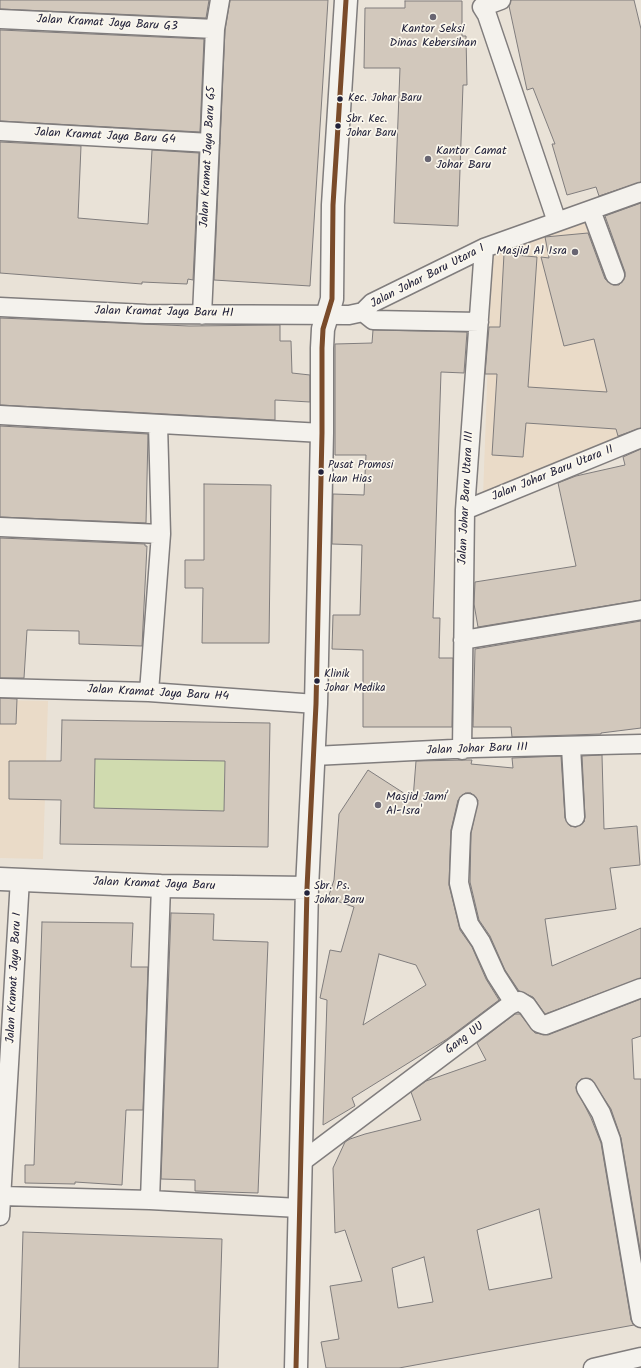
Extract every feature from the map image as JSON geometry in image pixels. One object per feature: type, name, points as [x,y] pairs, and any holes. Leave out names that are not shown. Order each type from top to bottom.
[{"type":"street","name":"Jalan Kramat Jaya Baru G5","points":[[202,315],[215,29],[220,0]]},
{"type":"street","points":[[296,1368],[307,888],[316,704],[323,329],[332,299],[333,205],[346,0]]},
{"type":"street","points":[[501,0],[480,4],[487,16],[557,222]]},
{"type":"street","name":"Jalan Kramat Jaya Baru G3","points":[[0,19],[215,29]]},
{"type":"street","name":"Jalan Kramat Jaya Baru G4","points":[[0,131],[210,142]]},
{"type":"street","name":"Jalan Johar Baru Utara I","points":[[327,316],[349,315],[363,312],[372,302],[484,248],[641,192]]},
{"type":"street","points":[[591,210],[615,274]]},
{"type":"street","name":"Jalan Johar Baru Utara III","points":[[462,750],[462,640],[465,510],[484,248]]},
{"type":"street","name":"Jalan Kramat Jaya Baru H1","points":[[0,307],[202,315],[327,316]]},
{"type":"street","points":[[363,312],[373,320],[479,322]]},
{"type":"street","points":[[0,415],[322,433]]},
{"type":"street","points":[[150,692],[161,534],[158,424]]},
{"type":"street","name":"Jalan Johar Baru Utara II","points":[[465,510],[641,438]]},
{"type":"street","points":[[0,527],[161,534]]},
{"type":"street","points":[[462,640],[641,610]]},
{"type":"street","name":"Jalan Kramat Jaya Baru H4","points":[[0,688],[150,692],[316,704]]},
{"type":"street","name":"Jalan Johar Baru III","points":[[314,756],[641,744]]},
{"type":"street","points":[[571,747],[575,817]]},
{"type":"street","points":[[468,803],[461,832],[460,884],[469,924],[481,942],[496,975],[514,1003],[519,1001],[527,1006],[539,1023],[545,1025],[641,988]]},
{"type":"street","name":"Jalan Kramat Jaya Baru","points":[[10,879],[161,886],[307,888]]},
{"type":"street","name":"Jalan Kramat Jaya Baru I","points":[[0,1216],[2,1196],[10,879]]},
{"type":"street","points":[[150,1200],[161,886]]},
{"type":"street","name":"Gang UU","points":[[300,1163],[514,1003]]},
{"type":"street","points":[[586,1088],[601,1113],[611,1140],[641,1318]]},
{"type":"street","points":[[2,1196],[150,1200],[299,1208]]},
{"type":"street","points":[[593,1368],[641,1357]]},
{"type":"shaded area","points":[[600,209],[623,276],[628,275],[641,326],[641,434],[483,496],[492,250]]},
{"type":"shaded area","points":[[0,700],[48,701],[43,859],[0,858]]},
{"type":"green space","points":[[95,759],[225,761],[224,811],[94,808]]},
{"type":"building","points":[[0,0],[209,0],[206,18],[0,9]]},
{"type":"building","points":[[230,0],[328,0],[310,286],[214,280],[225,30]]},
{"type":"building","points":[[511,0],[634,0],[641,29],[641,182],[599,196],[596,187],[567,195],[552,144],[555,144],[533,88],[527,90],[509,6]]},
{"type":"building","points":[[405,1],[462,1],[462,36],[466,36],[467,85],[463,85],[458,226],[394,223],[400,68],[364,68],[365,8],[405,8]]},
{"type":"building","points":[[0,30],[204,39],[200,132],[0,121]]},
{"type":"building","points":[[0,142],[81,146],[78,218],[148,224],[152,150],[199,153],[193,280],[188,279],[187,284],[142,282],[142,284],[0,273]]},
{"type":"building","points":[[641,203],[641,428],[618,436],[616,429],[526,423],[523,457],[492,455],[497,374],[485,374],[489,327],[500,327],[504,254],[537,257],[528,387],[607,392],[594,339],[564,346],[541,257],[549,258],[545,237],[588,233],[605,279],[613,285],[619,285],[625,277],[625,272],[605,216]]},
{"type":"building","points":[[0,318],[189,326],[280,325],[280,341],[291,341],[292,373],[310,375],[310,402],[275,400],[275,420],[0,405]]},
{"type":"building","points":[[373,330],[467,332],[464,373],[441,372],[433,618],[440,618],[439,658],[453,658],[452,727],[363,727],[363,650],[332,649],[333,615],[360,615],[362,545],[332,544],[333,494],[364,495],[366,455],[335,455],[335,344],[372,343]]},
{"type":"building","points":[[0,426],[148,434],[146,523],[0,517]]},
{"type":"building","points":[[641,449],[641,600],[478,627],[474,604],[475,582],[576,566],[558,483],[576,476],[625,465],[623,457]]},
{"type":"building","points":[[204,484],[271,485],[269,643],[202,643],[203,588],[185,588],[185,560],[204,560]]},
{"type":"building","points":[[0,538],[145,544],[145,546],[147,546],[142,646],[79,644],[79,631],[27,630],[24,678],[0,678]]},
{"type":"building","points":[[641,621],[641,728],[601,734],[512,737],[511,727],[473,727],[475,649]]},
{"type":"building","points":[[0,698],[17,699],[16,724],[0,724]]},
{"type":"building","points":[[62,720],[270,723],[268,847],[60,844],[61,800],[9,799],[9,761],[61,761]],"holes":[[[95,759],[225,761],[224,811],[94,808]]]},
{"type":"building","points":[[602,755],[604,829],[637,826],[640,865],[610,868],[616,909],[545,919],[552,966],[641,928],[641,978],[545,1014],[533,997],[519,991],[505,970],[490,936],[479,920],[470,882],[471,833],[478,800],[471,793],[465,793],[458,800],[451,830],[449,885],[460,930],[472,947],[486,979],[499,1000],[447,1039],[352,1098],[355,1106],[323,1125],[327,1000],[320,998],[330,950],[341,952],[354,907],[328,898],[334,880],[339,814],[368,770],[413,799],[416,761],[472,760],[471,764],[513,768],[512,758],[561,756],[565,818],[570,826],[576,827],[584,822],[585,817],[582,756]],"holes":[[[379,954],[416,965],[426,985],[363,1025]]]},
{"type":"building","points":[[171,913],[214,914],[213,940],[268,942],[258,1193],[195,1191],[195,1180],[161,1179]]},
{"type":"building","points":[[42,922],[133,923],[131,967],[148,967],[143,1110],[126,1110],[122,1185],[75,1182],[75,1184],[25,1183],[25,1165],[34,1165]]},
{"type":"building","points":[[641,999],[641,1036],[632,1039],[634,1079],[641,1079],[641,1255],[621,1138],[611,1109],[591,1079],[581,1079],[577,1083],[576,1088],[591,1118],[601,1143],[631,1320],[634,1325],[399,1368],[326,1368],[321,1342],[339,1339],[330,1286],[362,1281],[345,1230],[335,1233],[333,1168],[345,1142],[365,1134],[421,1120],[411,1092],[426,1081],[486,1060],[477,1043],[515,1014],[520,1014],[535,1033],[548,1035]],"holes":[[[539,1209],[552,1278],[489,1290],[477,1230]],[[424,1257],[433,1302],[398,1308],[392,1268]]]},
{"type":"building","points":[[23,1232],[222,1239],[218,1368],[19,1368]]},
{"type":"transit line","points":[[296,1368],[307,888],[316,704],[322,433],[322,348],[323,329],[332,299],[333,205],[346,0]]},
{"type":"place","name":"Kantor Seksi Dinas Kebersihan","points":[[433,17]]},
{"type":"place","name":"Kec. Johar Baru","points":[[340,99]]},
{"type":"place","name":"Sbr. Kec. Johar Baru","points":[[338,126]]},
{"type":"place","name":"Kantor Camat Johar Baru","points":[[428,159]]},
{"type":"place","name":"Masjid Al Isra","points":[[575,252]]},
{"type":"place","name":"Pusat Promosi Ikan Hias","points":[[321,472]]},
{"type":"place","name":"Klinik Johar Medika","points":[[317,681]]},
{"type":"place","name":"Masjid Jami' Al-Isra'","points":[[378,805]]},
{"type":"place","name":"Sbr. Ps. Johar Baru","points":[[307,893]]}]
